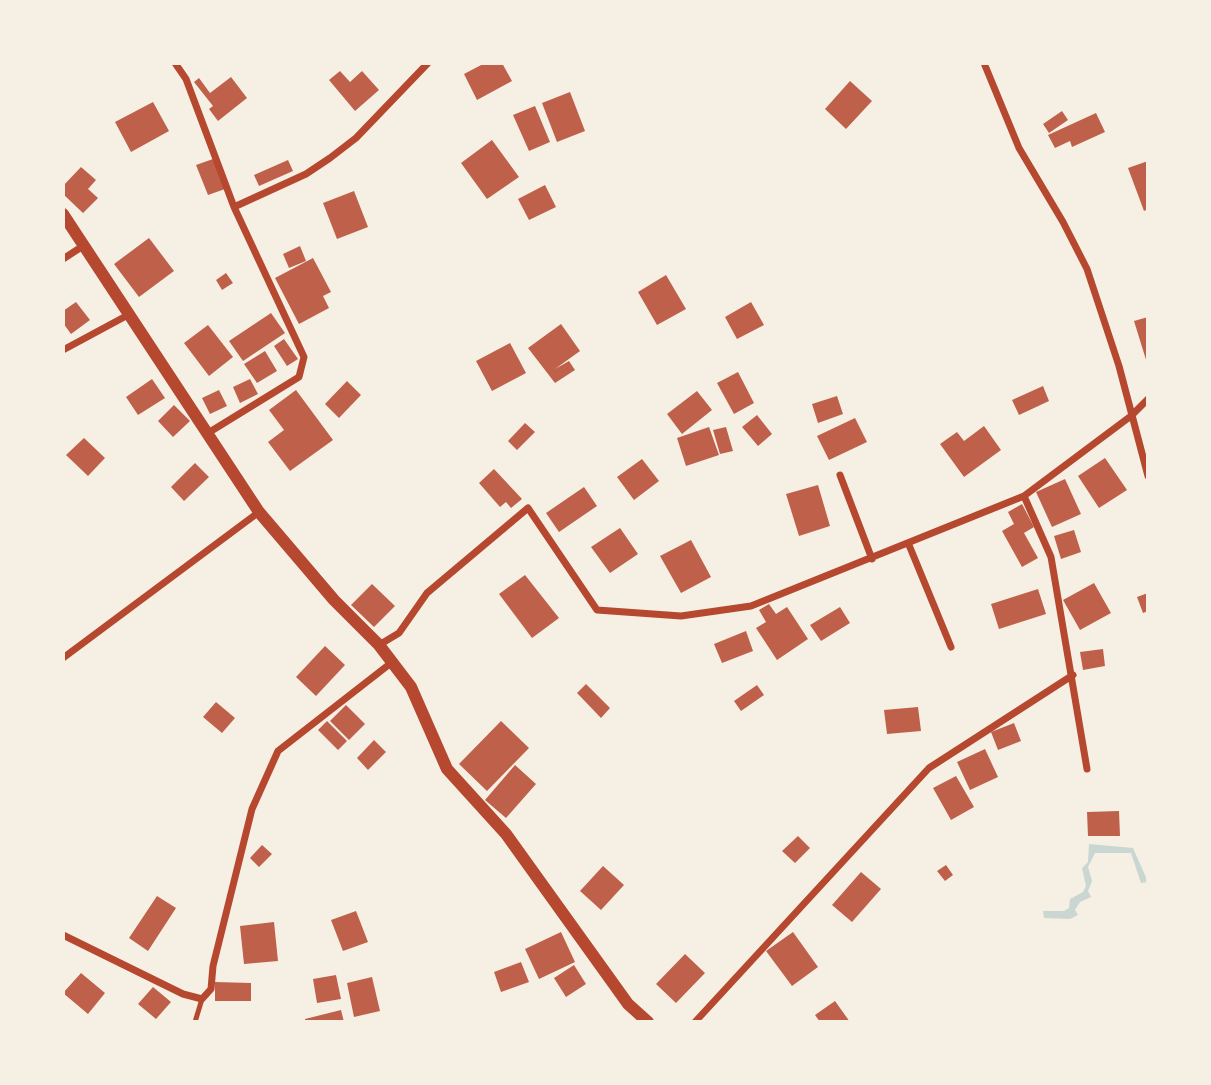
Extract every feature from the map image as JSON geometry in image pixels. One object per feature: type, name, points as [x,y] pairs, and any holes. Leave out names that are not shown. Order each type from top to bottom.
[{"type":"street","points":[[175,63],[186,79],[234,207],[304,357],[299,377],[208,433]]},
{"type":"street","points":[[234,207],[306,174],[330,158],[356,138],[428,63]]},
{"type":"street","points":[[984,63],[1018,148],[1063,222],[1087,270],[1116,355],[1148,476]]},
{"type":"street","points":[[63,214],[260,512],[334,600],[379,645],[411,687],[447,769],[506,834],[628,1004],[648,1022]]},
{"type":"street","points":[[63,259],[83,246]]},
{"type":"street","points":[[63,350],[128,315]]},
{"type":"street","points":[[379,645],[399,633],[427,593],[528,508],[597,610],[681,616],[751,607],[1024,496],[1131,416],[1148,399]]},
{"type":"street","points":[[840,475],[872,559]]},
{"type":"street","points":[[1024,496],[1051,557],[1087,769]]},
{"type":"street","points":[[63,658],[260,512]]},
{"type":"street","points":[[909,545],[951,647]]},
{"type":"street","points":[[63,935],[183,995],[202,999],[211,989],[213,966],[252,809],[278,751],[391,663]]},
{"type":"street","points":[[695,1022],[929,768],[1073,676]]},
{"type":"lane","points":[[195,1022],[202,999]]},
{"type":"shaded area","points":[[1089,844],[1133,848],[1148,882],[1141,883],[1131,853],[1095,853],[1088,867],[1092,881],[1088,891],[1091,897],[1080,902],[1075,910],[1078,915],[1070,919],[1044,918],[1043,911],[1064,911],[1069,908],[1070,899],[1083,892],[1086,886],[1082,868],[1088,862]]},
{"type":"building","points":[[485,63],[502,63],[512,81],[477,100],[464,74]]},
{"type":"building","points":[[340,71],[350,82],[362,71],[379,90],[355,111],[329,80]]},
{"type":"building","points":[[231,77],[247,98],[218,121],[209,109],[213,106],[194,82],[199,78],[210,93]]},
{"type":"building","points":[[850,81],[872,101],[846,129],[825,109]]},
{"type":"building","points":[[570,92],[585,131],[557,142],[542,103]]},
{"type":"building","points":[[153,102],[169,131],[131,152],[115,122]]},
{"type":"building","points":[[535,106],[550,142],[529,151],[513,115]]},
{"type":"building","points":[[1062,111],[1068,120],[1049,133],[1043,124]]},
{"type":"building","points":[[1096,113],[1105,132],[1072,147],[1070,141],[1055,148],[1048,135]]},
{"type":"building","points":[[492,140],[519,177],[487,199],[461,163]]},
{"type":"building","points":[[213,159],[225,189],[208,195],[196,165]]},
{"type":"building","points":[[288,160],[293,171],[259,186],[254,175]]},
{"type":"building","points":[[1148,161],[1148,209],[1144,211],[1128,168]]},
{"type":"building","points":[[81,167],[96,180],[88,189],[98,198],[83,213],[63,194],[63,186]]},
{"type":"building","points":[[545,185],[556,207],[529,220],[518,199]]},
{"type":"building","points":[[354,191],[368,227],[337,239],[323,203]]},
{"type":"building","points":[[149,238],[174,271],[139,297],[114,264]]},
{"type":"building","points":[[300,246],[306,261],[289,268],[283,254]]},
{"type":"building","points":[[313,258],[331,292],[323,296],[329,308],[299,324],[275,278]]},
{"type":"building","points":[[226,273],[233,283],[222,290],[216,280]]},
{"type":"building","points":[[666,275],[686,309],[657,325],[638,292]]},
{"type":"building","points":[[76,302],[90,320],[71,334],[63,323],[63,311]]},
{"type":"building","points":[[751,302],[764,325],[737,339],[725,317]]},
{"type":"building","points":[[271,313],[285,333],[243,361],[229,341]]},
{"type":"building","points":[[1148,317],[1148,363],[1147,363],[1134,321]]},
{"type":"building","points":[[561,324],[580,351],[555,369],[569,361],[575,370],[555,383],[528,348]]},
{"type":"building","points":[[208,325],[233,357],[209,376],[184,343]]},
{"type":"building","points":[[284,339],[298,359],[287,366],[274,346]]},
{"type":"building","points":[[510,343],[526,373],[492,391],[476,361]]},
{"type":"building","points":[[265,351],[277,371],[257,383],[244,364]]},
{"type":"building","points":[[738,372],[754,403],[734,414],[717,383]]},
{"type":"building","points":[[152,379],[165,398],[138,415],[126,397]]},
{"type":"building","points":[[250,379],[258,394],[240,403],[233,387]]},
{"type":"building","points":[[347,381],[361,395],[339,418],[325,404]]},
{"type":"building","points":[[1043,386],[1049,401],[1019,415],[1012,400]]},
{"type":"building","points":[[219,390],[227,406],[210,414],[202,398]]},
{"type":"building","points":[[296,390],[333,440],[290,471],[268,442],[284,430],[269,410]]},
{"type":"building","points":[[697,391],[712,410],[682,434],[667,414]]},
{"type":"building","points":[[837,396],[843,414],[818,423],[812,404]]},
{"type":"building","points":[[174,405],[190,421],[173,437],[158,421]]},
{"type":"building","points":[[757,415],[772,434],[758,446],[742,427]]},
{"type":"building","points":[[855,418],[867,442],[829,460],[817,436]]},
{"type":"building","points":[[525,423],[535,432],[517,450],[508,441]]},
{"type":"building","points":[[984,426],[1001,450],[964,477],[940,444],[957,432],[964,441]]},
{"type":"building","points":[[709,427],[719,455],[686,466],[677,438]]},
{"type":"building","points":[[726,427],[733,451],[720,454],[713,430]]},
{"type":"building","points":[[84,438],[105,458],[88,476],[66,455]]},
{"type":"building","points":[[1105,458],[1127,490],[1099,508],[1078,476]]},
{"type":"building","points":[[642,459],[659,481],[634,500],[617,477]]},
{"type":"building","points":[[195,463],[209,477],[184,501],[171,487]]},
{"type":"building","points":[[494,469],[522,499],[511,508],[506,502],[500,507],[479,483]]},
{"type":"building","points":[[1065,479],[1081,514],[1052,527],[1036,492]]},
{"type":"building","points":[[818,485],[830,526],[799,536],[786,494]]},
{"type":"building","points":[[584,487],[597,506],[559,532],[546,513]]},
{"type":"building","points":[[1022,504],[1034,527],[1024,533],[1038,558],[1022,567],[1002,531],[1014,524],[1008,512]]},
{"type":"building","points":[[620,528],[638,554],[610,573],[591,547]]},
{"type":"building","points":[[1074,530],[1081,552],[1061,559],[1054,536]]},
{"type":"building","points":[[691,540],[711,577],[681,593],[660,556]]},
{"type":"building","points":[[525,575],[559,618],[532,638],[499,594]]},
{"type":"building","points":[[1094,583],[1111,613],[1080,630],[1063,600]]},
{"type":"building","points":[[372,584],[395,606],[374,627],[351,605]]},
{"type":"building","points":[[1038,589],[1046,614],[999,629],[991,604]]},
{"type":"building","points":[[1148,593],[1148,611],[1143,613],[1137,597]]},
{"type":"building","points":[[769,604],[776,614],[787,607],[808,639],[777,660],[756,628],[766,622],[759,610]]},
{"type":"building","points":[[840,607],[850,623],[821,641],[810,625]]},
{"type":"building","points":[[746,631],[753,651],[722,663],[714,644]]},
{"type":"building","points":[[325,646],[345,665],[316,696],[296,677]]},
{"type":"building","points":[[1103,649],[1105,666],[1083,670],[1080,652]]},
{"type":"building","points":[[586,684],[610,708],[601,718],[577,693]]},
{"type":"building","points":[[757,685],[764,695],[741,711],[734,701]]},
{"type":"building","points":[[216,702],[235,718],[222,733],[203,717]]},
{"type":"building","points":[[346,705],[365,724],[349,740],[330,721]]},
{"type":"building","points":[[918,707],[921,731],[887,734],[884,710]]},
{"type":"building","points":[[327,721],[347,741],[338,750],[318,730]]},
{"type":"building","points":[[501,721],[529,748],[487,791],[459,764]]},
{"type":"building","points":[[1014,723],[1021,741],[998,750],[991,732]]},
{"type":"building","points":[[374,740],[386,752],[368,770],[357,758]]},
{"type":"building","points":[[985,749],[998,777],[970,790],[957,762]]},
{"type":"building","points":[[515,765],[536,784],[506,818],[485,800]]},
{"type":"building","points":[[956,776],[974,807],[951,820],[933,788]]},
{"type":"building","points":[[1119,811],[1120,836],[1088,836],[1087,812]]},
{"type":"building","points":[[798,836],[810,848],[795,863],[782,851]]},
{"type":"building","points":[[262,845],[272,854],[259,867],[250,858]]},
{"type":"building","points":[[946,865],[953,875],[945,881],[937,871]]},
{"type":"building","points":[[603,866],[624,885],[601,910],[580,891]]},
{"type":"building","points":[[861,872],[881,889],[852,922],[832,905]]},
{"type":"building","points":[[157,896],[176,908],[148,951],[129,938]]},
{"type":"building","points":[[356,911],[368,942],[343,951],[331,920]]},
{"type":"building","points":[[274,922],[278,961],[244,964],[240,926]]},
{"type":"building","points":[[561,932],[575,962],[539,979],[525,949]]},
{"type":"building","points":[[793,932],[818,967],[792,986],[766,951]]},
{"type":"building","points":[[685,954],[705,973],[676,1003],[656,984]]},
{"type":"building","points":[[521,962],[529,982],[501,992],[494,972]]},
{"type":"building","points":[[574,965],[586,984],[566,997],[554,978]]},
{"type":"building","points":[[81,973],[105,993],[88,1014],[63,993]]},
{"type":"building","points":[[336,975],[341,999],[317,1003],[313,979]]},
{"type":"building","points":[[372,977],[380,1011],[354,1017],[347,983]]},
{"type":"building","points":[[215,982],[251,983],[251,1001],[215,1001]]},
{"type":"building","points":[[153,987],[171,1002],[156,1019],[138,1004]]},
{"type":"building","points":[[835,1001],[850,1022],[820,1022],[815,1015]]},
{"type":"building","points":[[341,1010],[344,1022],[305,1022],[305,1019]]}]
